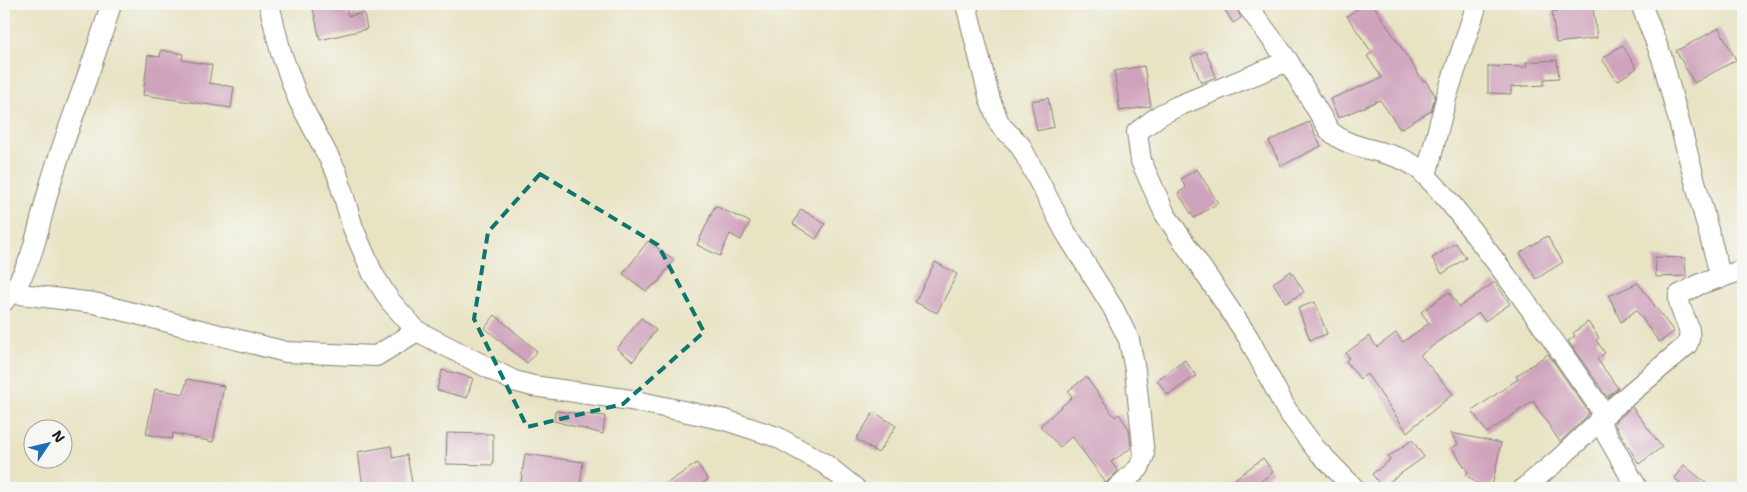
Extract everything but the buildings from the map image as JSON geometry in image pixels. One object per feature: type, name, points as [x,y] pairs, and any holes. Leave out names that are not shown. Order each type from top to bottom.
[{"type":"street","points":[[8,298],[22,277],[38,235],[50,186],[111,4]]},
{"type":"street","points":[[269,4],[280,53],[298,99],[336,173],[353,228],[373,274],[390,301],[417,331],[514,381],[533,386],[641,402],[725,420],[777,437],[825,464],[855,488]]},
{"type":"street","points":[[966,4],[990,100],[1000,125],[1020,146],[1066,232],[1113,308],[1129,340],[1135,370],[1144,455],[1139,468],[1117,488]]},
{"type":"street","points":[[1246,4],[1288,61],[1329,130],[1338,140],[1396,156],[1420,170],[1442,193],[1517,289],[1598,404],[1600,419],[1636,488]]},
{"type":"street","points":[[1426,176],[1447,95],[1477,4]]},
{"type":"street","points":[[1642,4],[1662,58],[1721,278]]},
{"type":"street","points":[[1288,61],[1160,115],[1137,132],[1141,161],[1164,214],[1248,336],[1286,409],[1315,448],[1354,488]]},
{"type":"street","points":[[1524,488],[1600,419],[1687,345],[1690,332],[1678,302],[1680,295],[1700,284],[1743,270]]},
{"type":"street","points":[[8,298],[94,303],[286,352],[376,356],[417,331]]},
{"type":"highlighted area","points":[[540,174],[658,245],[704,332],[623,404],[527,427],[474,319],[488,232]]}]
